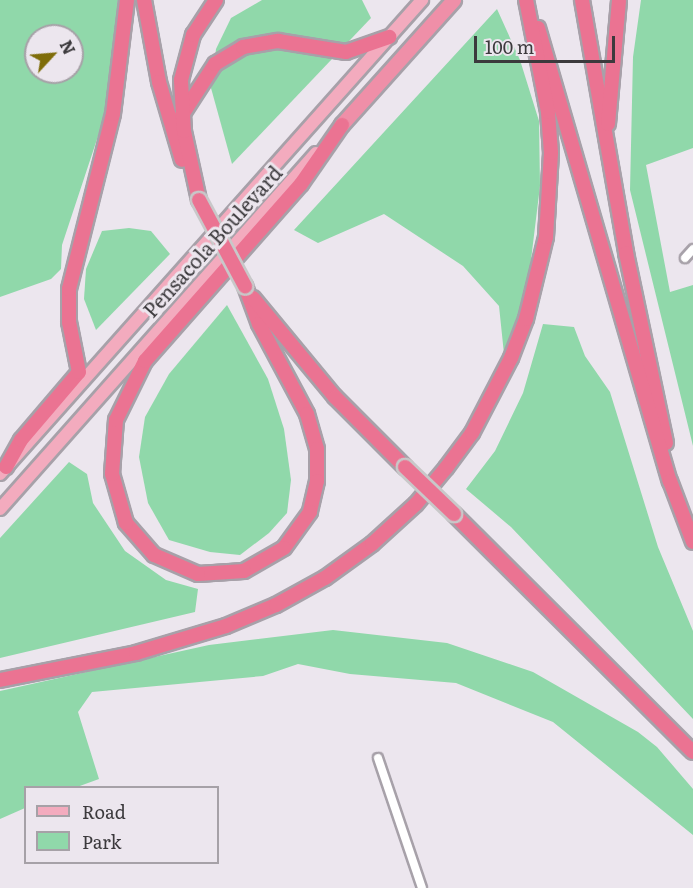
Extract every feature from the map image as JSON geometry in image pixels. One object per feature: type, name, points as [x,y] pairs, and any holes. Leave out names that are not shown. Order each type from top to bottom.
[{"type":"highway","points":[[3,471],[21,440],[79,372],[69,322],[69,289],[113,114],[127,0]]},
{"type":"highway","points":[[144,0],[168,113],[199,201],[245,286],[259,324],[307,414],[317,449],[317,482],[310,512],[284,548],[244,570],[198,573],[154,555],[126,523],[112,474],[116,420],[145,361],[301,184],[342,125]]},
{"type":"highway","points":[[199,201],[182,115],[181,80],[188,49],[199,22],[216,0]]},
{"type":"highway","name":"Pensacola Boulevard","points":[[342,125],[454,0]]},
{"type":"highway","points":[[528,0],[670,481],[693,542]]},
{"type":"highway","points":[[0,680],[136,653],[226,626],[291,598],[349,562],[387,531],[458,452],[511,358],[526,319],[546,237],[550,185],[548,112],[528,0]]},
{"type":"highway","points":[[582,0],[606,144],[664,425],[670,481]]},
{"type":"highway","points":[[606,144],[619,0]]},
{"type":"highway","points":[[182,115],[215,64],[243,47],[278,41],[346,52],[389,37]]},
{"type":"highway","points":[[245,286],[334,397],[693,752]]},
{"type":"main road","name":"Pensacola Boulevard","points":[[3,471],[422,0]]},
{"type":"main road","name":"Pensacola Boulevard","points":[[0,509],[342,125]]},
{"type":"street","points":[[685,258],[693,249]]},
{"type":"street","points":[[378,758],[422,888]]},
{"type":"green space","points":[[0,0],[118,0],[105,115],[62,245],[61,269],[51,279],[0,297]]},
{"type":"green space","points":[[262,0],[362,0],[371,18],[232,164],[211,88],[216,49],[231,18]]},
{"type":"green space","points":[[641,0],[693,0],[693,148],[646,165],[670,292],[693,285],[693,446],[630,190],[633,57]]},
{"type":"green space","points":[[497,9],[520,60],[539,121],[540,186],[531,260],[520,321],[504,354],[499,306],[463,266],[384,214],[318,243],[294,230]]},
{"type":"green space","points":[[129,228],[151,231],[170,254],[96,330],[84,299],[86,269],[102,231]]},
{"type":"green space","points":[[227,305],[268,379],[284,429],[291,480],[287,513],[269,533],[240,555],[210,552],[169,540],[148,503],[139,457],[145,417],[169,374]]},
{"type":"green space","points":[[543,324],[574,327],[585,356],[610,392],[658,547],[693,631],[693,719],[511,527],[466,489],[495,451],[523,393]]},
{"type":"green space","points":[[69,462],[87,474],[93,503],[125,551],[166,580],[198,589],[195,612],[0,658],[0,538]]},
{"type":"green space","points":[[333,630],[447,643],[533,672],[638,732],[657,747],[693,789],[693,835],[553,722],[456,683],[350,674],[298,664],[263,676],[92,692],[78,712],[99,779],[80,786],[24,786],[24,808],[0,819],[0,691],[209,645]]}]
